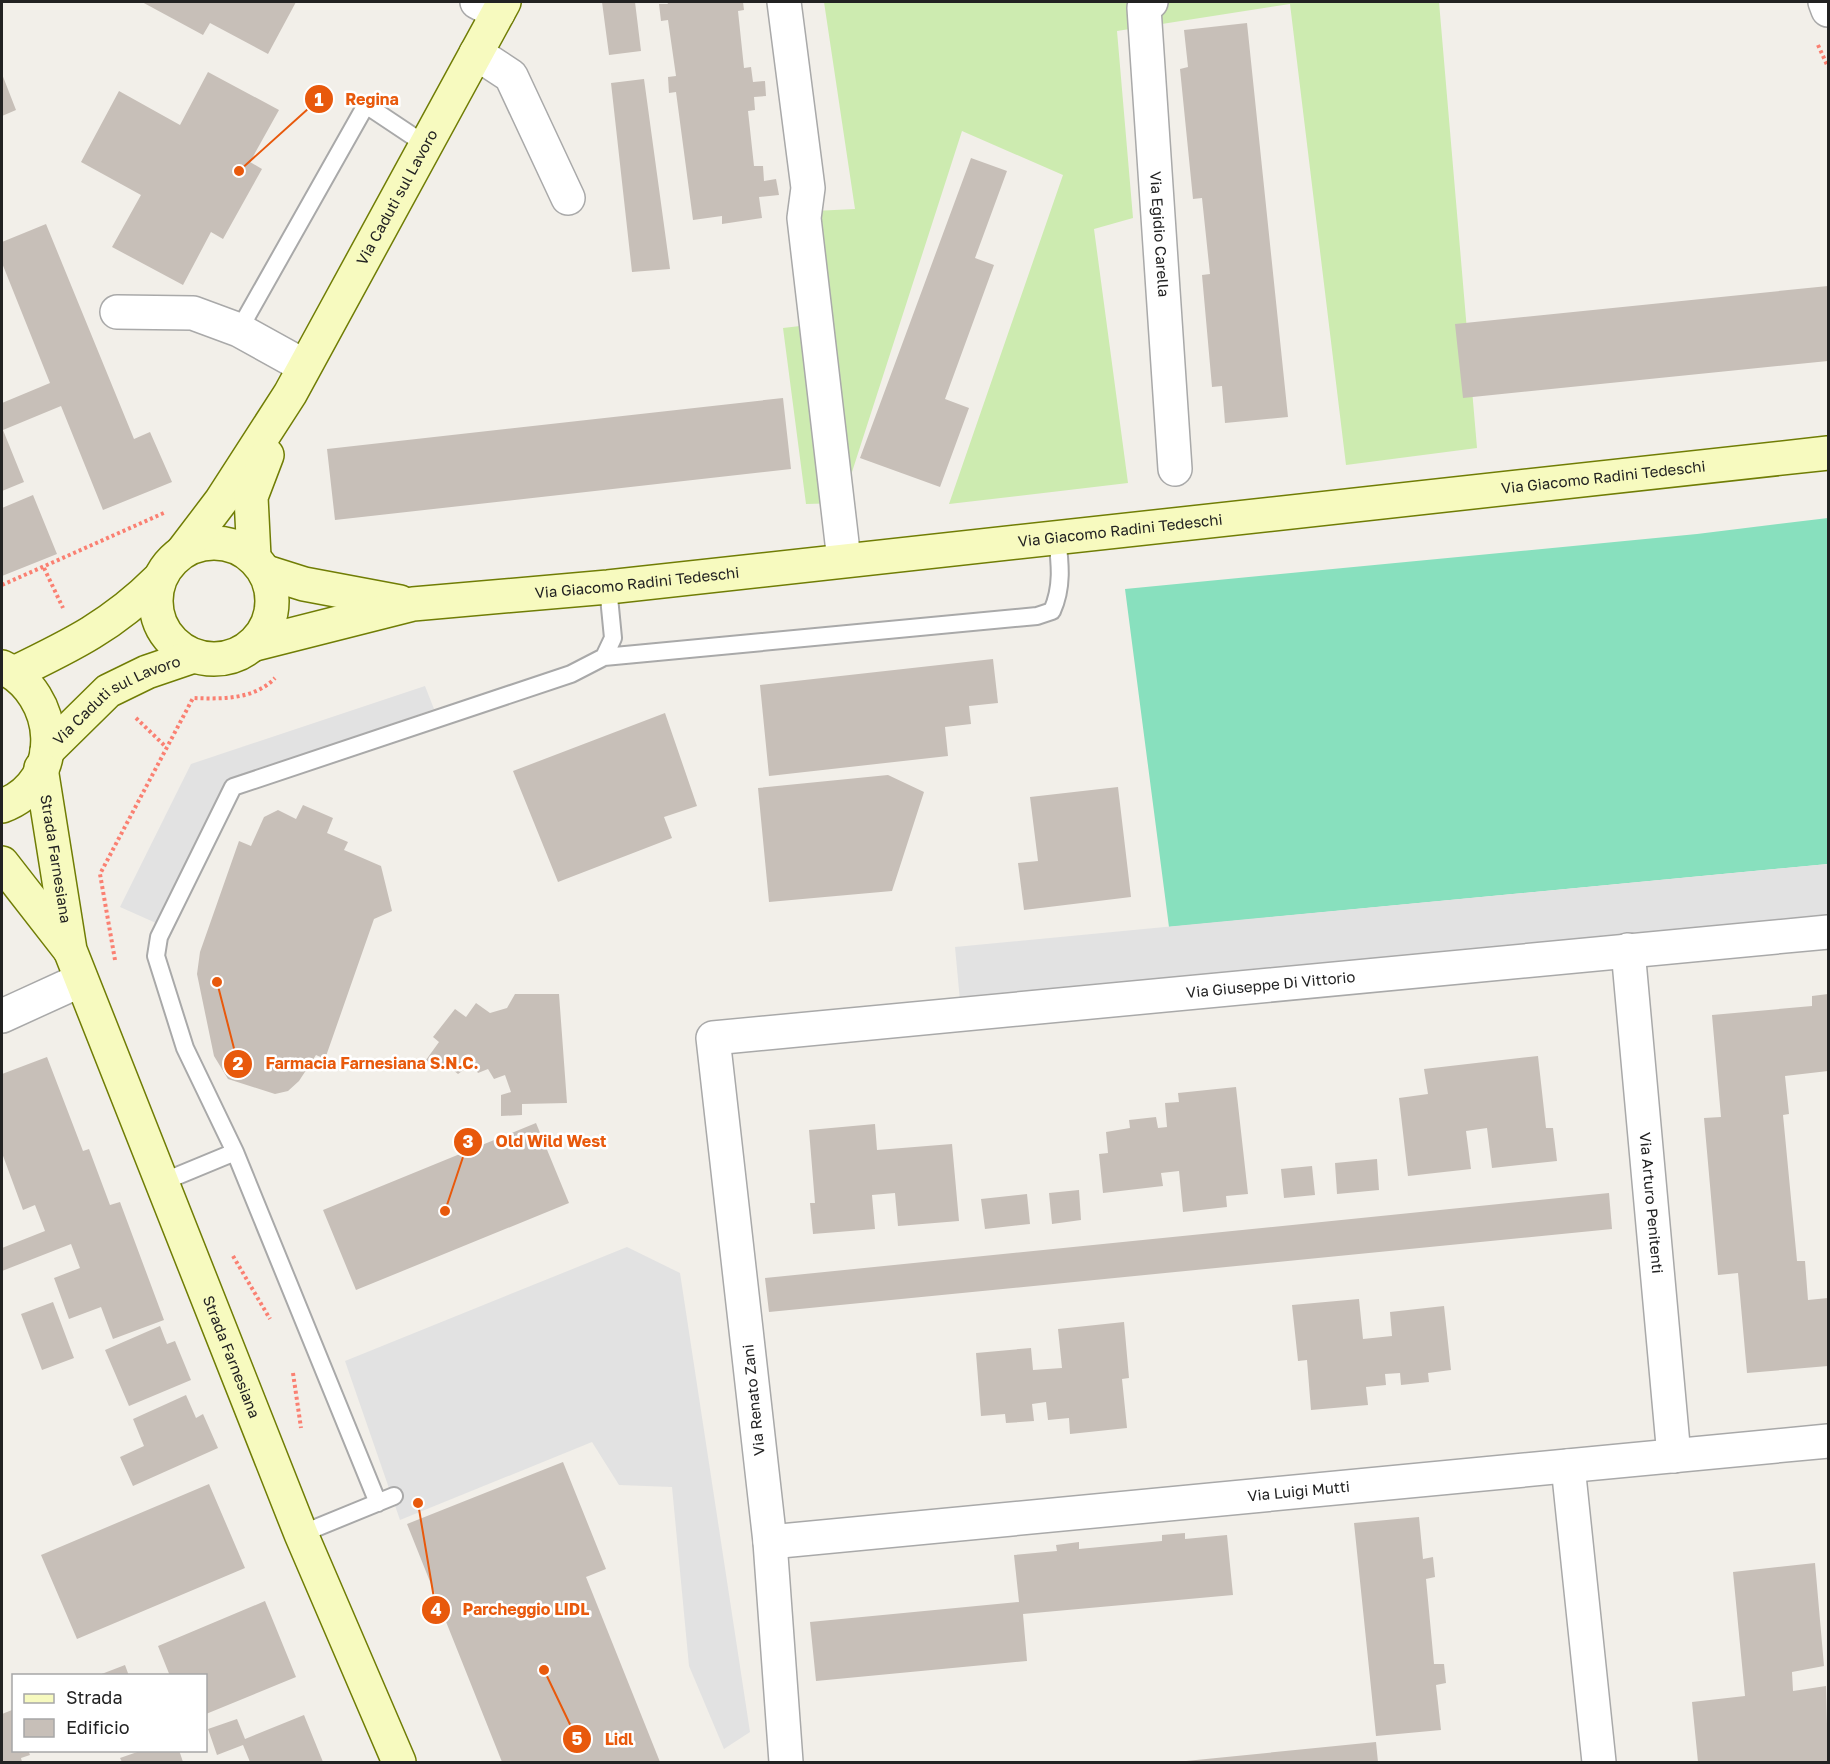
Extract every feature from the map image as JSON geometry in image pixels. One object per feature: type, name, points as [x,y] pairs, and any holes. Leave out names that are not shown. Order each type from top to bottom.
[{"type":"main road","name":"Via Caduti sul Lavoro","points":[[183,551],[221,501],[297,380],[476,53],[493,5]]},
{"type":"main road","name":"Via Caduti sul Lavoro","points":[[260,564],[251,497],[297,380]]},
{"type":"main road","name":"Via Giacomo Radini Tedeschi","points":[[255,644],[413,604],[608,587],[1828,453]]},
{"type":"main road","points":[[8,670],[79,642],[104,627],[159,579],[169,564],[183,551],[200,543],[219,542],[238,547],[260,564],[272,590],[273,609],[267,628],[255,644],[242,653],[226,658],[210,659],[194,656],[175,644],[161,625],[156,602],[159,579]]},
{"type":"main road","name":"Via Giacomo Radini Tedeschi","points":[[260,564],[304,584],[413,604]]},
{"type":"main road","name":"Via Caduti sul Lavoro","points":[[2,806],[28,788],[44,759],[108,691],[147,672],[194,656]]},
{"type":"main road","name":"Strada Farnesiana","points":[[8,670],[31,688],[42,706],[48,729],[44,759],[75,965],[301,1534],[399,1762]]},
{"type":"main road","name":"Strada Farnesiana","points":[[2,863],[75,965]]},
{"type":"street","points":[[784,2],[808,188],[804,219],[844,560]]},
{"type":"street","name":"Via Egidio Carella","points":[[1151,2],[1143,8],[1175,469]]},
{"type":"street","points":[[1825,2],[1828,10]]},
{"type":"street","points":[[476,53],[511,76],[568,198]]},
{"type":"street","points":[[117,312],[193,313],[239,330],[297,380]]},
{"type":"street","name":"Via Giuseppe Di Vittorio","points":[[713,1038],[1828,932]]},
{"type":"street","name":"Via Arturo Penitenti","points":[[1628,950],[1674,1456]]},
{"type":"street","points":[[2,1016],[75,965]]},
{"type":"street","name":"Via Renato Zani","points":[[713,1038],[770,1542],[786,1762]]},
{"type":"street","name":"Via Luigi Mutti","points":[[770,1542],[1828,1441]]},
{"type":"street","points":[[1568,1466],[1599,1762]]},
{"type":"lane","points":[[239,330],[366,105],[426,145]]},
{"type":"lane","points":[[378,1503],[235,1152],[185,1048],[156,956],[159,937],[233,787],[571,674],[604,657],[1037,616],[1052,611],[1058,598],[1061,570],[1057,537]]},
{"type":"lane","points":[[604,657],[614,638],[608,587]]},
{"type":"lane","points":[[160,1183],[235,1152]]},
{"type":"lane","points":[[301,1534],[394,1496]]},
{"type":"path","points":[[2,585],[170,510]]},
{"type":"path","points":[[44,568],[66,615]]},
{"type":"path","points":[[100,874],[193,698]]},
{"type":"path","points":[[133,715],[166,747]]},
{"type":"path","points":[[228,1249],[272,1322]]},
{"type":"path","points":[[289,1363],[293,1373],[302,1434]]},
{"type":"green space","points":[[824,2],[1439,2],[1477,448],[1346,465],[1290,4],[1117,31],[1133,218],[1094,229],[1128,483],[949,504],[1063,175],[962,131],[842,503],[806,504],[783,328],[826,323],[814,211],[855,209]]},
{"type":"green space","points":[[1828,518],[1828,864],[1169,927],[1125,589],[1697,534]]},
{"type":"shaded area","points":[[425,686],[434,709],[226,783],[156,923],[120,907],[191,764]]},
{"type":"shaded area","points":[[1828,864],[1828,918],[960,1001],[955,947]]},
{"type":"shaded area","points":[[627,1247],[680,1273],[750,1732],[724,1749],[689,1666],[672,1487],[619,1485],[592,1442],[400,1520],[345,1361]]},
{"type":"building","points":[[142,2],[296,2],[268,54],[210,23],[203,35]]},
{"type":"building","points":[[602,2],[635,2],[641,51],[609,55]]},
{"type":"building","points":[[667,2],[743,2],[744,10],[738,11],[744,68],[751,67],[753,82],[765,81],[766,96],[754,97],[755,110],[748,111],[754,166],[763,166],[764,181],[776,179],[779,195],[759,197],[762,218],[722,224],[722,216],[693,220],[676,92],[669,93],[668,77],[676,76],[668,20],[661,21],[659,4],[668,4]]},
{"type":"building","points":[[1247,23],[1288,417],[1225,423],[1222,386],[1212,387],[1202,275],[1210,274],[1202,198],[1193,199],[1180,69],[1188,67],[1184,30]]},
{"type":"building","points":[[208,72],[279,110],[250,162],[262,169],[223,239],[211,232],[183,285],[112,247],[141,195],[81,162],[119,91],[180,125]]},
{"type":"building","points":[[2,74],[16,110],[2,116]]},
{"type":"building","points":[[644,79],[670,269],[632,272],[611,83]]},
{"type":"building","points":[[971,158],[1007,171],[975,258],[994,265],[945,399],[969,408],[940,487],[860,458]]},
{"type":"building","points":[[46,224],[134,439],[150,432],[172,482],[103,510],[61,406],[3,430],[24,482],[2,491],[2,403],[50,383],[2,263],[2,242]]},
{"type":"building","points":[[1828,286],[1828,361],[1463,398],[1455,324]]},
{"type":"building","points":[[783,398],[791,469],[335,520],[327,449]]},
{"type":"building","points":[[33,495],[57,554],[2,576],[2,508]]},
{"type":"building","points":[[993,659],[998,703],[969,706],[971,724],[945,727],[948,756],[769,776],[760,685]]},
{"type":"building","points":[[665,713],[697,806],[664,817],[672,838],[558,882],[513,771]]},
{"type":"building","points":[[888,775],[924,792],[892,891],[769,902],[758,788]]},
{"type":"building","points":[[1118,787],[1131,897],[1024,910],[1018,863],[1038,861],[1030,797]]},
{"type":"building","points":[[303,805],[333,818],[327,833],[348,842],[344,850],[381,866],[392,911],[374,919],[325,1059],[316,1055],[299,1081],[288,1091],[275,1094],[228,1079],[214,1056],[197,974],[200,952],[239,841],[251,846],[264,817],[278,810],[296,819]]},
{"type":"building","points":[[515,994],[559,994],[567,1103],[522,1104],[522,1115],[501,1116],[501,1095],[511,1092],[505,1075],[494,1079],[488,1069],[478,1073],[472,1064],[458,1074],[448,1066],[442,1071],[426,1060],[439,1042],[433,1037],[455,1009],[466,1017],[476,1003],[490,1013],[507,1008]]},
{"type":"building","points":[[1828,994],[1828,1071],[1785,1076],[1789,1114],[1783,1115],[1797,1261],[1805,1261],[1808,1300],[1828,1298],[1828,1366],[1747,1373],[1738,1273],[1718,1275],[1704,1118],[1721,1117],[1712,1015],[1812,1006],[1812,996]]},
{"type":"building","points":[[1538,1056],[1546,1128],[1553,1128],[1557,1161],[1492,1168],[1487,1128],[1466,1131],[1471,1169],[1408,1176],[1399,1098],[1428,1094],[1424,1069]]},
{"type":"building","points":[[47,1057],[83,1151],[89,1149],[110,1205],[120,1202],[164,1320],[113,1339],[101,1307],[69,1319],[54,1278],[80,1268],[71,1244],[2,1271],[2,1248],[45,1231],[35,1205],[23,1210],[2,1153],[2,1074]]},
{"type":"building","points":[[1236,1087],[1248,1194],[1226,1196],[1227,1207],[1183,1212],[1179,1171],[1161,1173],[1163,1186],[1103,1193],[1099,1154],[1108,1153],[1106,1132],[1130,1128],[1129,1120],[1156,1117],[1158,1128],[1167,1127],[1165,1103],[1179,1102],[1178,1093]]},
{"type":"building","points":[[536,1123],[569,1203],[356,1290],[323,1210]]},
{"type":"building","points":[[875,1124],[877,1150],[952,1144],[959,1221],[898,1226],[895,1193],[872,1195],[875,1229],[813,1234],[810,1203],[815,1203],[809,1130]]},
{"type":"building","points":[[1377,1159],[1379,1190],[1337,1194],[1335,1163]]},
{"type":"building","points":[[1312,1166],[1315,1195],[1284,1198],[1281,1169]]},
{"type":"building","points":[[1079,1190],[1081,1220],[1052,1224],[1049,1193]]},
{"type":"building","points":[[1609,1193],[1612,1229],[769,1312],[765,1278]]},
{"type":"building","points":[[1027,1194],[1030,1224],[985,1229],[981,1199]]},
{"type":"building","points":[[1359,1299],[1363,1339],[1392,1336],[1390,1312],[1444,1306],[1451,1370],[1428,1373],[1429,1382],[1401,1385],[1400,1373],[1385,1374],[1386,1385],[1366,1387],[1368,1405],[1311,1410],[1307,1360],[1298,1361],[1292,1305]]},
{"type":"building","points":[[53,1302],[74,1358],[42,1370],[21,1314]]},
{"type":"building","points":[[1124,1322],[1129,1378],[1122,1379],[1127,1428],[1070,1434],[1069,1418],[1048,1420],[1046,1402],[1032,1404],[1034,1421],[1006,1423],[1005,1414],[981,1416],[976,1353],[1031,1348],[1033,1370],[1062,1368],[1058,1329]]},
{"type":"building","points":[[160,1326],[167,1344],[175,1341],[191,1380],[129,1406],[105,1350]]},
{"type":"building","points":[[186,1395],[196,1418],[203,1414],[218,1448],[133,1486],[120,1457],[144,1446],[133,1419]]},
{"type":"building","points":[[563,1462],[606,1569],[586,1577],[660,1762],[502,1762],[407,1524]]},
{"type":"building","points":[[209,1484],[245,1568],[77,1639],[41,1555]]},
{"type":"building","points":[[1419,1517],[1423,1559],[1433,1557],[1435,1577],[1426,1579],[1434,1664],[1444,1664],[1446,1683],[1436,1685],[1441,1730],[1376,1736],[1354,1523]]},
{"type":"building","points":[[1185,1533],[1185,1539],[1227,1535],[1233,1595],[1023,1614],[1027,1661],[816,1681],[810,1622],[1019,1602],[1014,1555],[1057,1551],[1056,1545],[1079,1542],[1079,1549],[1162,1541],[1162,1535]]},
{"type":"building","points":[[1815,1563],[1824,1666],[1792,1672],[1793,1691],[1826,1686],[1828,1762],[1698,1762],[1692,1702],[1745,1696],[1733,1572]]},
{"type":"building","points":[[265,1601],[296,1677],[207,1714],[207,1674],[169,1674],[158,1646]]},
{"type":"building","points":[[125,1665],[128,1674],[102,1674]]},
{"type":"building","points":[[12,1710],[12,1752],[29,1752],[30,1755],[21,1758],[22,1762],[2,1762],[2,1714]]},
{"type":"building","points":[[304,1715],[323,1762],[250,1762],[243,1745],[217,1755],[208,1729],[237,1719],[245,1739]]},
{"type":"building","points":[[1376,1742],[1378,1762],[1186,1762],[1186,1761]]},
{"type":"building","points":[[137,1752],[180,1752],[183,1762],[122,1762],[120,1758]]},
{"type":"place","name":"Regina","points":[[239,171]]},
{"type":"place","name":"Farmacia Farnesiana S.N.C.","points":[[217,982]]},
{"type":"place","name":"Old Wild West","points":[[445,1211]]},
{"type":"place","name":"Parcheggio LIDL","points":[[418,1503]]},
{"type":"place","name":"Lidl","points":[[544,1670]]}]
